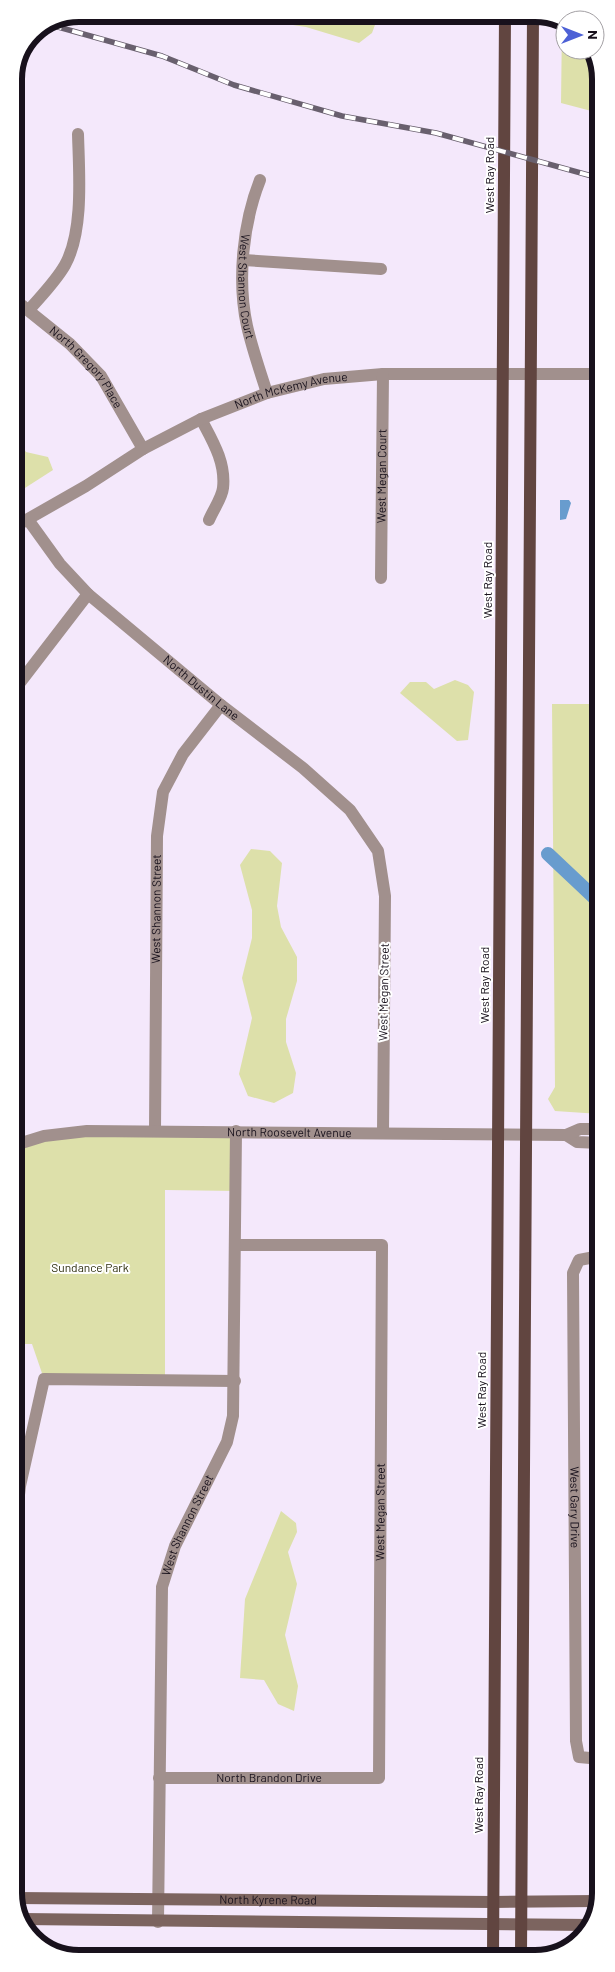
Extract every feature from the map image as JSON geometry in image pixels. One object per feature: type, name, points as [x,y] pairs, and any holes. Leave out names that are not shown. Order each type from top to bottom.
[{"type":"main road","name":"West Ray Road","points":[[493,1950],[505,23]]},
{"type":"main road","points":[[521,1950],[534,23]]},
{"type":"main road","name":"North Kyrene Road","points":[[23,1898],[592,1901]]},
{"type":"main road","name":"North Kyrene Road","points":[[29,1919],[582,1925]]},
{"type":"street","points":[[29,310],[66,264],[76,229],[79,191],[78,134]]},
{"type":"street","name":"West Shannon Court","points":[[260,180],[251,203],[244,260],[244,295],[247,325],[267,393]]},
{"type":"street","points":[[244,260],[381,269]]},
{"type":"street","name":"North Gregory Place","points":[[22,305],[70,344],[101,376],[143,449]]},
{"type":"street","name":"North McKemy Avenue","points":[[22,524],[143,449],[201,419],[267,393],[324,379],[382,374],[592,374]]},
{"type":"street","name":"West Megan Court","points":[[381,578],[382,374]]},
{"type":"street","points":[[201,419],[219,455],[223,471],[223,489],[209,520]]},
{"type":"street","name":"North Dustin Lane","points":[[28,521],[60,564],[88,594],[221,705],[303,768],[350,810],[378,852]]},
{"type":"street","points":[[22,679],[88,594]]},
{"type":"street","name":"West Shannon Street","points":[[155,1131],[157,836],[163,792],[183,754],[221,705]]},
{"type":"street","name":"West Megan Street","points":[[378,852],[385,896],[383,1132]]},
{"type":"street","name":"North Roosevelt Avenue","points":[[22,1143],[44,1136],[87,1131],[566,1135],[580,1129],[592,1128]]},
{"type":"street","name":"West Shannon Street","points":[[158,1922],[162,1587],[175,1546],[227,1442],[233,1416],[235,1381],[236,1131]]},
{"type":"street","name":"North Roosevelt Avenue","points":[[566,1135],[577,1142],[592,1142]]},
{"type":"street","name":"West Megan Street","points":[[236,1244],[382,1244],[379,1778]]},
{"type":"street","name":"West Gary Drive","points":[[592,1258],[579,1260],[573,1273],[576,1741],[579,1757],[592,1758]]},
{"type":"street","points":[[22,1477],[44,1378],[235,1381]]},
{"type":"street","name":"North Brandon Drive","points":[[159,1778],[379,1778]]},
{"type":"green space","points":[[276,22],[376,23],[372,33],[359,43],[306,27]]},
{"type":"green space","points":[[562,60],[589,60],[592,72],[592,111],[561,103]]},
{"type":"green space","points":[[22,446],[26,452],[48,457],[53,470],[22,490]]},
{"type":"green space","points":[[455,680],[468,685],[474,692],[468,740],[457,741],[400,693],[410,682],[426,682],[434,689]]},
{"type":"green space","points":[[552,704],[592,704],[592,1113],[555,1111],[548,1099],[555,1087]]},
{"type":"green space","points":[[251,849],[270,851],[282,863],[277,906],[281,927],[297,957],[297,981],[286,1019],[286,1042],[296,1073],[293,1093],[274,1103],[248,1096],[239,1074],[252,1018],[242,978],[252,938],[252,910],[240,865]]},
{"type":"green space","name":"Sundance Park","points":[[236,1131],[236,1191],[165,1190],[165,1380],[44,1379],[32,1344],[22,1344],[22,1143],[44,1136]]},
{"type":"green space","points":[[281,1511],[296,1523],[297,1532],[288,1552],[297,1584],[285,1635],[298,1686],[294,1711],[278,1704],[264,1680],[240,1678],[245,1599]]},
{"type":"water","points":[[560,500],[569,500],[571,503],[566,519],[560,520]]},
{"type":"waterway","points":[[548,854],[592,895]]},
{"type":"railway","points":[[58,27],[162,56],[234,85],[342,116],[436,133],[592,176]]}]
